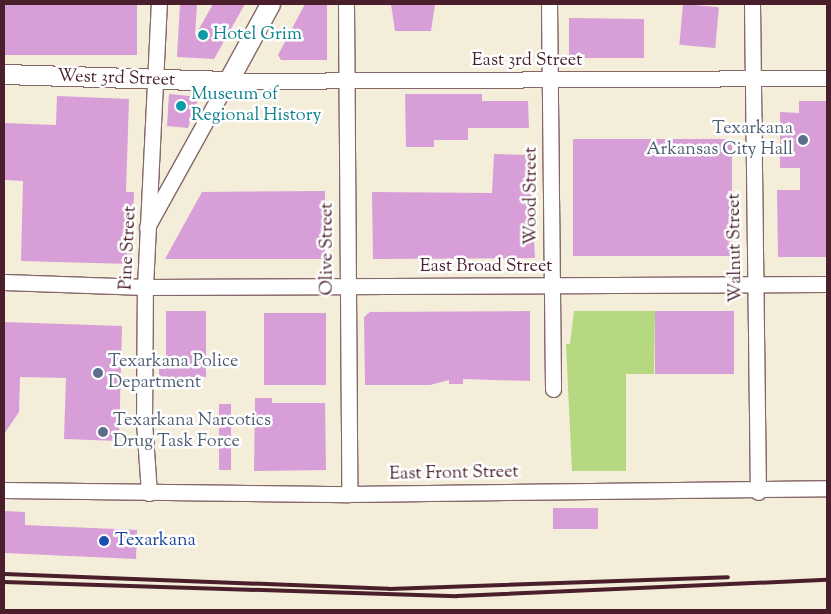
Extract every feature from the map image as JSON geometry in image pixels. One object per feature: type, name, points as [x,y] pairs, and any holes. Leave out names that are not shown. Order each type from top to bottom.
[{"type":"main road","points":[[228,81],[270,4]]},
{"type":"main road","name":"West 3rd Street","points":[[4,74],[157,81],[228,81]]},
{"type":"street","name":"Pine Street","points":[[150,494],[144,422],[145,287],[160,4]]},
{"type":"street","name":"Olive Street","points":[[346,4],[346,286],[349,494]]},
{"type":"street","name":"Wood Street","points":[[549,4],[553,388]]},
{"type":"street","name":"Walnut Street","points":[[752,4],[758,492]]},
{"type":"street","name":"East 3rd Street","points":[[228,81],[827,78]]},
{"type":"street","points":[[147,227],[228,81]]},
{"type":"street","name":"East Broad Street","points":[[4,282],[145,287],[827,284]]},
{"type":"street","name":"East Front Street","points":[[4,490],[150,494],[349,494],[758,492],[827,488]]},
{"type":"green space","points":[[574,311],[655,311],[654,374],[626,374],[626,471],[572,471],[566,344],[570,344]]},
{"type":"building","points":[[4,4],[137,4],[137,55],[4,55]]},
{"type":"building","name":"Hotel Grim","points":[[180,4],[197,4],[195,36],[213,4],[245,4],[214,59],[177,57]]},
{"type":"building","points":[[305,4],[327,4],[327,60],[281,60],[278,55]]},
{"type":"building","points":[[391,4],[435,4],[431,31],[395,31]]},
{"type":"building","points":[[683,4],[719,7],[715,48],[679,45]]},
{"type":"building","points":[[569,18],[644,19],[644,58],[573,58],[569,56]]},
{"type":"building","name":"Museum of Regional History","points":[[169,94],[199,97],[188,128],[167,126]]},
{"type":"building","points":[[405,94],[482,94],[482,101],[528,101],[529,128],[468,128],[468,140],[434,140],[434,147],[406,147]]},
{"type":"building","points":[[57,96],[129,99],[126,192],[134,192],[131,264],[21,261],[23,181],[4,180],[4,123],[56,125]]},
{"type":"building","points":[[799,101],[827,101],[827,257],[778,257],[777,190],[800,190],[800,168],[780,168],[780,112],[799,113]]},
{"type":"building","points":[[573,139],[732,139],[732,256],[573,256]]},
{"type":"building","points":[[494,154],[529,155],[535,258],[373,259],[372,192],[492,193]]},
{"type":"building","points":[[325,191],[325,259],[165,259],[202,192]]},
{"type":"building","points":[[166,311],[206,311],[206,377],[179,377],[179,386],[159,386],[159,369],[166,369]]},
{"type":"building","points":[[530,311],[530,381],[463,379],[463,384],[449,384],[449,380],[430,385],[365,385],[364,317],[370,312]]},
{"type":"building","points":[[655,311],[734,311],[734,374],[655,374]]},
{"type":"building","points":[[264,313],[326,313],[326,385],[264,385]]},
{"type":"building","points":[[4,322],[122,326],[119,441],[64,439],[66,378],[20,377],[19,412],[4,434]]},
{"type":"building","points":[[255,398],[272,398],[272,403],[325,403],[326,470],[254,471]]},
{"type":"building","points":[[219,404],[231,404],[231,470],[219,470]]},
{"type":"building","points":[[553,508],[598,508],[598,529],[553,529]]},
{"type":"building","points":[[4,511],[25,512],[25,525],[137,530],[136,559],[4,553]]},
{"type":"railway","points":[[4,574],[389,589],[728,577]]},
{"type":"railway","points":[[4,582],[457,596],[827,580]]},
{"type":"place","name":"Hotel Grim","points":[[203,35]]},
{"type":"place","name":"Museum of Regional History","points":[[181,106]]},
{"type":"place","name":"Texarkana Arkansas City Hall","points":[[803,140]]},
{"type":"place","name":"Texarkana Police Department","points":[[98,373]]},
{"type":"place","name":"Texarkana Narcotics Drug Task Force","points":[[103,432]]},
{"type":"place","name":"Texarkana","points":[[104,541]]}]
